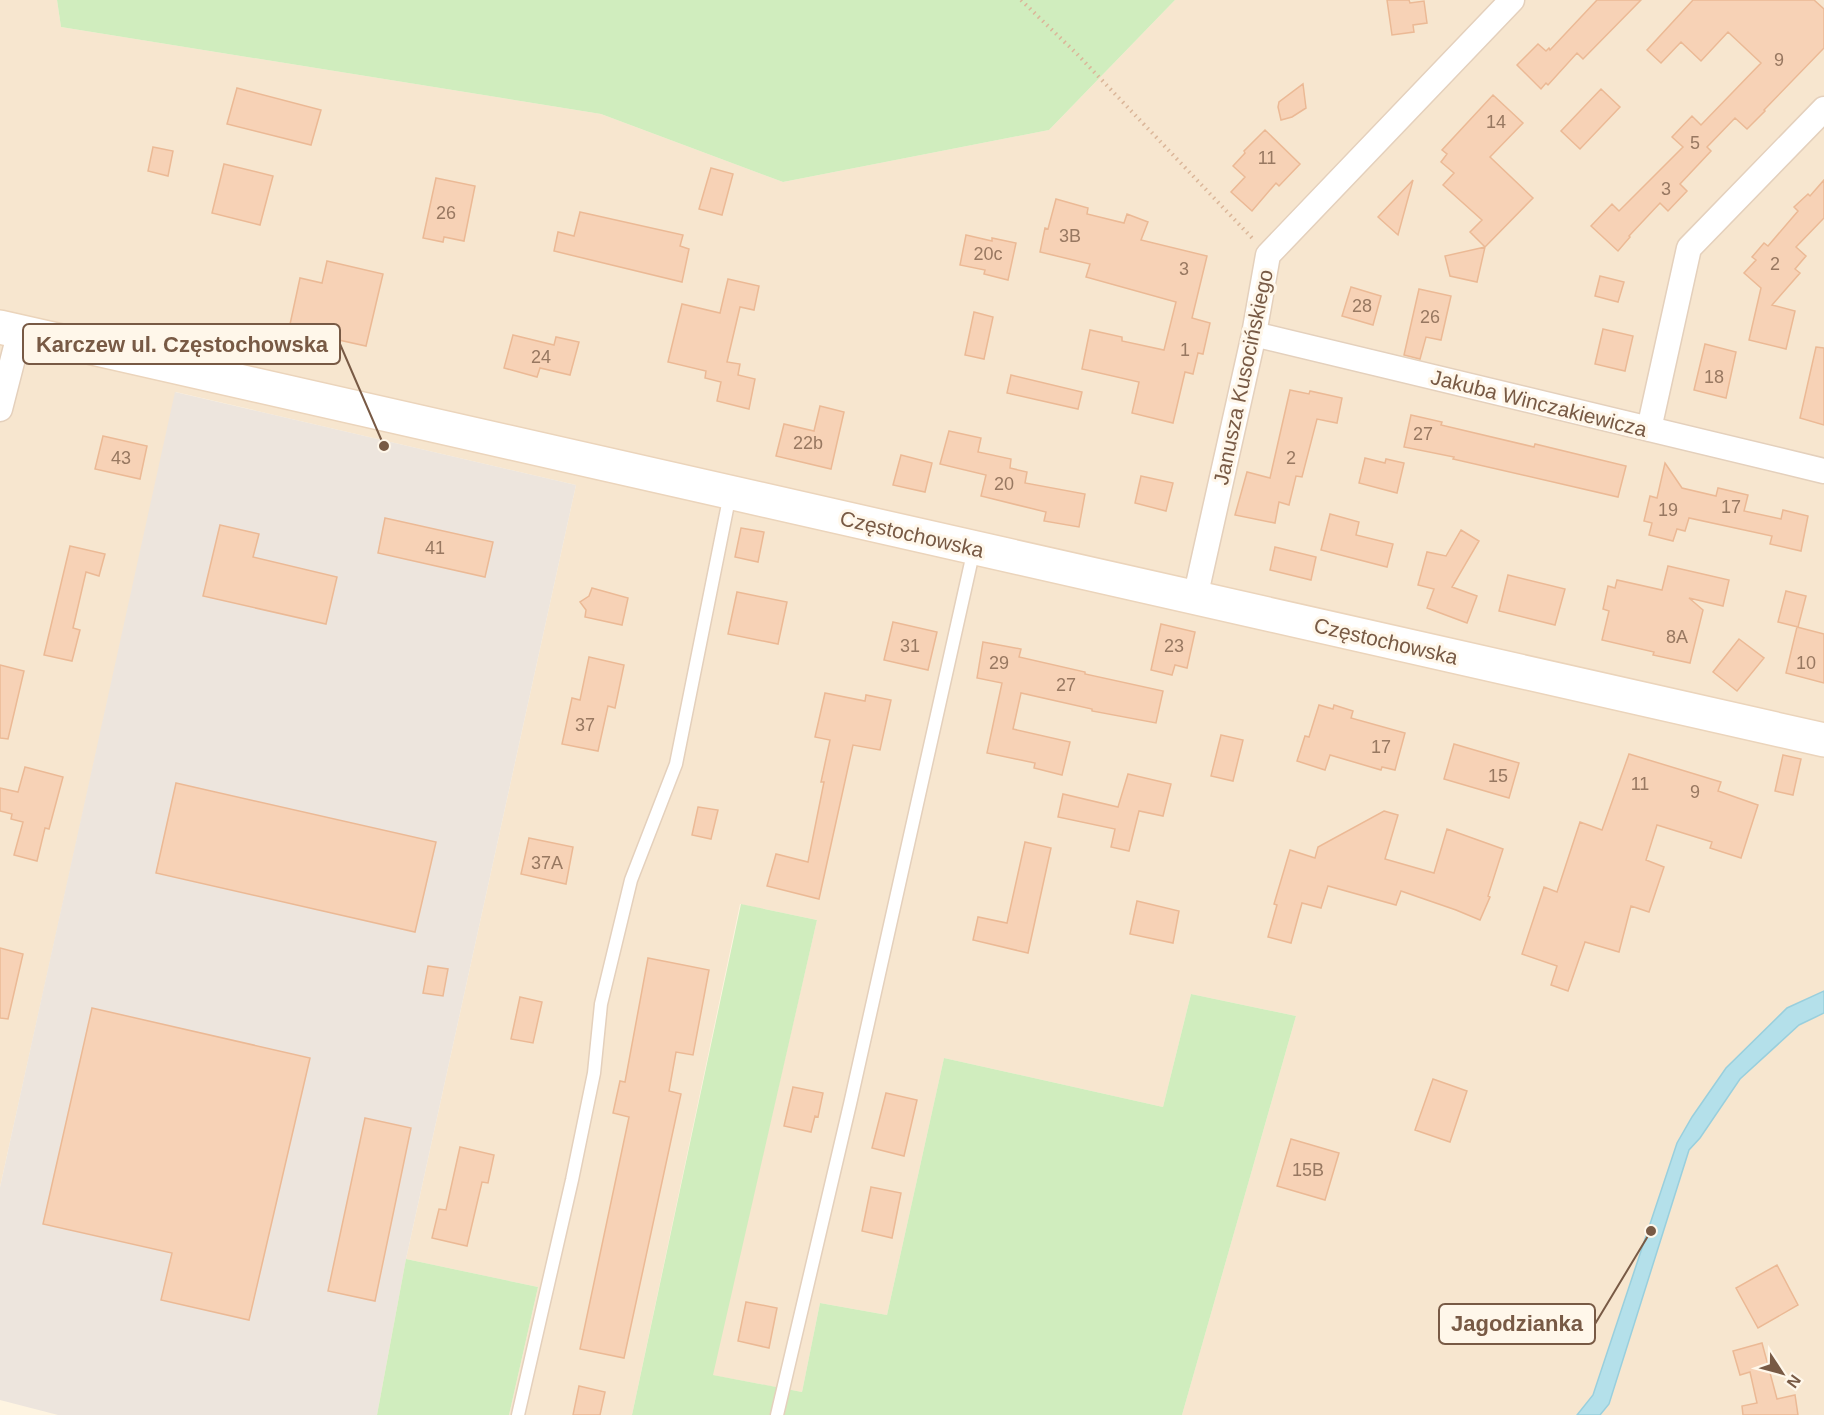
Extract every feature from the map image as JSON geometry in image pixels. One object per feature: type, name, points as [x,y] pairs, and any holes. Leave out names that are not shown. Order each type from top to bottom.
[{"type":"main road","name":"Częstochowska","points":[[10,329],[1824,740]]},
{"type":"street","name":"Janusza Kusocińskiego","points":[[1195,598],[1254,334],[1268,255],[1512,0]]},
{"type":"street","points":[[1649,429],[1689,248],[1824,109]]},
{"type":"street","points":[[0,409],[10,329]]},
{"type":"street","name":"Jakuba Winczakiewicza","points":[[1254,334],[1824,471]]},
{"type":"lane","points":[[518,1415],[594,1074],[601,1004],[631,880],[676,764],[731,493]]},
{"type":"lane","points":[[777,1415],[974,548]]},
{"type":"path","points":[[1021,0],[1077,54],[1268,255]]},
{"type":"shaded area","points":[[0,0],[57,0],[61,27],[601,114],[783,182],[1049,130],[1175,0],[1824,0],[1824,1415],[1182,1415],[1296,1016],[1191,994],[1163,1107],[944,1058],[887,1315],[820,1303],[802,1392],[712,1375],[817,920],[740,904],[632,1415],[509,1415],[538,1287],[406,1259],[576,485],[176,392],[0,1187]]},
{"type":"shaded area","points":[[175,392],[576,485],[406,1259],[377,1415],[58,1415],[0,1400],[0,1187]]},
{"type":"green space","points":[[57,0],[1175,0],[1049,130],[783,182],[601,114],[61,27]]},
{"type":"green space","points":[[741,904],[817,920],[713,1375],[802,1392],[820,1303],[887,1315],[944,1058],[1163,1107],[1191,994],[1296,1016],[1182,1415],[632,1415]]},
{"type":"green space","points":[[406,1259],[538,1287],[509,1415],[377,1415]]},
{"type":"water","points":[[1824,991],[1824,1013],[1799,1025],[1740,1079],[1700,1138],[1689,1150],[1609,1404],[1600,1415],[1577,1415],[1593,1395],[1677,1143],[1692,1117],[1726,1068],[1787,1008]]},
{"type":"building","points":[[1387,0],[1409,0],[1410,3],[1424,1],[1427,23],[1413,25],[1414,32],[1392,35]]},
{"type":"building","points":[[1597,0],[1641,0],[1583,59],[1577,53],[1548,85],[1546,83],[1541,89],[1517,65],[1538,44],[1546,51],[1549,48],[1550,50]]},
{"type":"building","points":[[1693,0],[1814,0],[1824,9],[1824,48],[1747,129],[1735,118],[1707,147],[1711,151],[1680,184],[1687,191],[1668,211],[1660,203],[1618,251],[1591,226],[1612,204],[1619,211],[1683,147],[1672,137],[1692,116],[1701,125],[1761,63],[1728,32],[1701,61],[1681,42],[1661,63],[1647,50]]},
{"type":"building","points":[[1303,84],[1306,108],[1292,117],[1281,120],[1279,102]]},
{"type":"building","points":[[237,88],[321,110],[311,145],[227,124]]},
{"type":"building","points":[[1601,89],[1620,107],[1580,149],[1561,131]]},
{"type":"building","points":[[1493,95],[1523,123],[1490,157],[1533,198],[1485,247],[1470,232],[1482,220],[1443,185],[1454,173],[1441,162],[1447,154],[1442,150]]},
{"type":"building","points":[[1265,130],[1300,164],[1279,186],[1276,183],[1252,211],[1231,192],[1245,177],[1233,166]]},
{"type":"building","points":[[153,147],[173,151],[168,176],[148,171]]},
{"type":"building","points":[[224,164],[273,176],[260,225],[212,213]]},
{"type":"building","points":[[711,168],[733,174],[722,215],[699,209]]},
{"type":"building","points":[[436,178],[475,186],[464,241],[444,237],[443,242],[423,238]]},
{"type":"building","points":[[1413,180],[1398,235],[1378,217]]},
{"type":"building","points":[[1824,180],[1824,218],[1796,247],[1806,256],[1795,269],[1800,273],[1772,305],[1795,311],[1786,349],[1749,340],[1761,288],[1744,273],[1756,260],[1752,257],[1764,243],[1768,246],[1798,211],[1794,207],[1808,194],[1810,196]]},
{"type":"building","points":[[1056,199],[1088,208],[1087,214],[1124,223],[1127,214],[1148,222],[1141,240],[1207,256],[1192,318],[1210,323],[1203,354],[1198,353],[1193,374],[1185,372],[1173,423],[1132,413],[1139,382],[1082,369],[1090,330],[1122,337],[1122,341],[1164,350],[1176,302],[1086,277],[1090,264],[1040,252],[1045,228],[1048,229]]},
{"type":"building","points":[[580,212],[683,235],[680,246],[689,249],[682,282],[554,251],[558,232],[574,236]]},
{"type":"building","points":[[966,235],[992,241],[992,238],[1016,243],[1008,280],[984,274],[985,270],[960,265]]},
{"type":"building","points":[[1485,247],[1477,282],[1450,276],[1445,256]]},
{"type":"building","points":[[327,261],[383,274],[366,346],[289,329],[300,278],[322,283]]},
{"type":"building","points":[[1600,276],[1624,282],[1618,302],[1595,296]]},
{"type":"building","points":[[728,279],[759,286],[754,310],[740,307],[727,362],[740,364],[738,375],[755,379],[749,409],[717,401],[721,382],[705,378],[706,371],[668,362],[682,304],[720,313]]},
{"type":"building","points":[[1351,287],[1381,296],[1373,325],[1342,316]]},
{"type":"building","points":[[1419,289],[1451,296],[1441,340],[1426,337],[1420,359],[1404,355]]},
{"type":"building","points":[[974,312],[993,317],[984,359],[965,355]]},
{"type":"building","points":[[1603,329],[1633,336],[1625,371],[1595,364]]},
{"type":"building","points":[[513,335],[554,345],[556,337],[579,342],[570,375],[540,368],[537,377],[504,368]]},
{"type":"building","points":[[1705,344],[1736,352],[1726,398],[1694,390]]},
{"type":"building","points":[[1816,347],[1824,348],[1824,425],[1800,418]]},
{"type":"building","points":[[1011,375],[1082,392],[1078,409],[1007,393]]},
{"type":"building","points":[[1290,390],[1309,394],[1310,391],[1342,398],[1337,423],[1317,419],[1302,477],[1296,476],[1289,505],[1279,502],[1275,523],[1235,515],[1247,472],[1270,478]]},
{"type":"building","points":[[820,406],[844,412],[831,469],[776,456],[784,424],[814,431]]},
{"type":"building","points":[[1411,415],[1442,422],[1441,425],[1626,466],[1618,497],[1404,447]]},
{"type":"building","points":[[949,431],[981,438],[978,452],[1011,459],[1010,468],[1027,472],[1025,483],[1085,494],[1079,527],[1044,521],[1046,512],[981,496],[986,475],[940,464]]},
{"type":"building","points":[[103,436],[147,446],[140,479],[95,469]]},
{"type":"building","points":[[901,455],[932,463],[925,492],[893,485]]},
{"type":"building","points":[[1365,458],[1385,463],[1386,459],[1404,463],[1397,493],[1359,483]]},
{"type":"building","points":[[1665,463],[1682,488],[1716,496],[1718,488],[1748,495],[1744,511],[1781,519],[1783,510],[1808,516],[1801,551],[1770,544],[1772,536],[1689,518],[1685,531],[1677,529],[1673,541],[1649,535],[1652,523],[1644,521],[1650,496],[1657,498]]},
{"type":"building","points":[[1141,476],[1173,483],[1166,511],[1135,503]]},
{"type":"building","points":[[1330,514],[1359,522],[1356,535],[1393,544],[1387,567],[1321,550]]},
{"type":"building","points":[[385,518],[493,542],[485,577],[378,553]]},
{"type":"building","points":[[220,525],[259,534],[253,557],[337,577],[326,624],[203,596]]},
{"type":"building","points":[[741,528],[764,532],[758,562],[735,557]]},
{"type":"building","points":[[1461,530],[1479,541],[1452,587],[1477,596],[1467,623],[1427,608],[1434,589],[1418,585],[1427,552],[1446,556]]},
{"type":"building","points":[[70,546],[105,554],[99,576],[86,572],[73,628],[80,630],[72,661],[44,655]]},
{"type":"building","points":[[1275,547],[1316,557],[1311,580],[1270,570]]},
{"type":"building","points":[[1668,566],[1729,580],[1723,606],[1689,598],[1703,610],[1690,663],[1602,640],[1609,611],[1603,609],[1608,586],[1615,588],[1617,580],[1662,590]]},
{"type":"building","points":[[1508,575],[1565,589],[1555,625],[1499,611]]},
{"type":"building","points":[[592,588],[628,598],[622,625],[585,617],[586,610],[580,602],[589,596]]},
{"type":"building","points":[[1786,591],[1806,596],[1798,627],[1778,622]]},
{"type":"building","points":[[737,592],[787,602],[778,644],[728,634]]},
{"type":"building","points":[[893,622],[937,632],[928,670],[884,660]]},
{"type":"building","points":[[1161,624],[1195,632],[1187,668],[1175,665],[1172,675],[1151,670]]},
{"type":"building","points":[[1797,627],[1824,634],[1824,683],[1786,673]]},
{"type":"building","points":[[1739,639],[1764,658],[1737,691],[1713,672]]},
{"type":"building","points":[[983,642],[1021,649],[1019,657],[1163,691],[1156,723],[1092,711],[1092,709],[1021,693],[1013,729],[1070,742],[1062,775],[1034,768],[1035,763],[987,753],[1002,683],[977,678]]},
{"type":"building","points":[[589,657],[624,665],[615,708],[608,706],[598,751],[562,744],[572,698],[580,700]]},
{"type":"building","points":[[0,665],[24,671],[8,739],[0,738]]},
{"type":"building","points":[[825,693],[865,701],[866,695],[891,700],[880,750],[853,745],[819,899],[767,886],[776,854],[808,862],[830,740],[815,737]]},
{"type":"building","points":[[1319,705],[1333,709],[1334,705],[1353,711],[1351,718],[1405,733],[1395,770],[1382,767],[1381,770],[1330,755],[1325,770],[1297,761],[1305,736],[1309,737]]},
{"type":"building","points":[[1221,735],[1243,740],[1233,781],[1211,776]]},
{"type":"building","points":[[1454,744],[1519,763],[1509,798],[1444,779]]},
{"type":"building","points":[[1629,754],[1721,782],[1718,791],[1758,805],[1741,858],[1710,848],[1712,842],[1657,825],[1646,860],[1664,867],[1649,912],[1631,906],[1619,952],[1585,942],[1568,991],[1551,985],[1557,966],[1522,954],[1544,887],[1557,892],[1580,822],[1602,830]]},
{"type":"building","points":[[1783,755],[1801,759],[1793,795],[1775,791]]},
{"type":"building","points":[[25,767],[63,777],[49,829],[45,828],[37,861],[14,855],[23,822],[11,819],[12,814],[0,811],[0,788],[18,792]]},
{"type":"building","points":[[1128,774],[1171,784],[1163,816],[1139,811],[1129,851],[1111,847],[1115,829],[1058,817],[1063,794],[1118,807]]},
{"type":"building","points":[[176,783],[436,842],[415,932],[156,873]]},
{"type":"building","points":[[698,807],[718,810],[711,839],[692,835]]},
{"type":"building","points":[[1384,811],[1398,815],[1385,859],[1434,873],[1447,829],[1503,849],[1488,896],[1490,897],[1480,920],[1401,891],[1396,905],[1328,886],[1321,908],[1302,903],[1291,943],[1268,937],[1277,905],[1274,904],[1290,850],[1315,858],[1318,847]]},
{"type":"building","points":[[529,838],[573,847],[566,884],[521,874]]},
{"type":"building","points":[[1025,842],[1051,848],[1028,953],[973,940],[978,917],[1007,923]]},
{"type":"building","points":[[1137,901],[1179,911],[1173,943],[1130,934]]},
{"type":"building","points":[[0,948],[23,954],[8,1019],[0,1018]]},
{"type":"building","points":[[648,958],[709,970],[693,1055],[676,1052],[669,1091],[681,1094],[624,1358],[580,1349],[629,1117],[613,1113],[620,1081],[625,1082]]},
{"type":"building","points":[[428,966],[448,969],[443,996],[423,993]]},
{"type":"building","points":[[520,997],[542,1002],[533,1043],[511,1039]]},
{"type":"building","points":[[92,1008],[310,1058],[249,1320],[161,1300],[172,1253],[43,1224]]},
{"type":"building","points":[[1433,1079],[1467,1091],[1450,1142],[1415,1130]]},
{"type":"building","points":[[793,1087],[823,1093],[818,1117],[815,1116],[811,1132],[784,1126]]},
{"type":"building","points":[[886,1093],[917,1100],[904,1156],[872,1148]]},
{"type":"building","points":[[365,1118],[411,1128],[375,1301],[328,1291]]},
{"type":"building","points":[[1291,1139],[1339,1153],[1325,1200],[1277,1186]]},
{"type":"building","points":[[460,1147],[494,1155],[488,1183],[482,1182],[467,1246],[432,1238],[439,1209],[446,1210]]},
{"type":"building","points":[[871,1187],[901,1193],[892,1238],[862,1231]]},
{"type":"building","points":[[1777,1265],[1798,1305],[1758,1328],[1736,1288]]},
{"type":"building","points":[[746,1302],[777,1308],[769,1348],[738,1341]]},
{"type":"building","points":[[1762,1343],[1777,1399],[1795,1395],[1798,1415],[1743,1415],[1742,1406],[1757,1403],[1750,1372],[1740,1375],[1733,1351]]},
{"type":"building","points":[[579,1386],[605,1392],[600,1415],[573,1415]]},
{"type":"place","name":"Karczew ul. Częstochowska","points":[[384,446]]},
{"type":"place","name":"Jagodzianka","points":[[1651,1231]]}]
